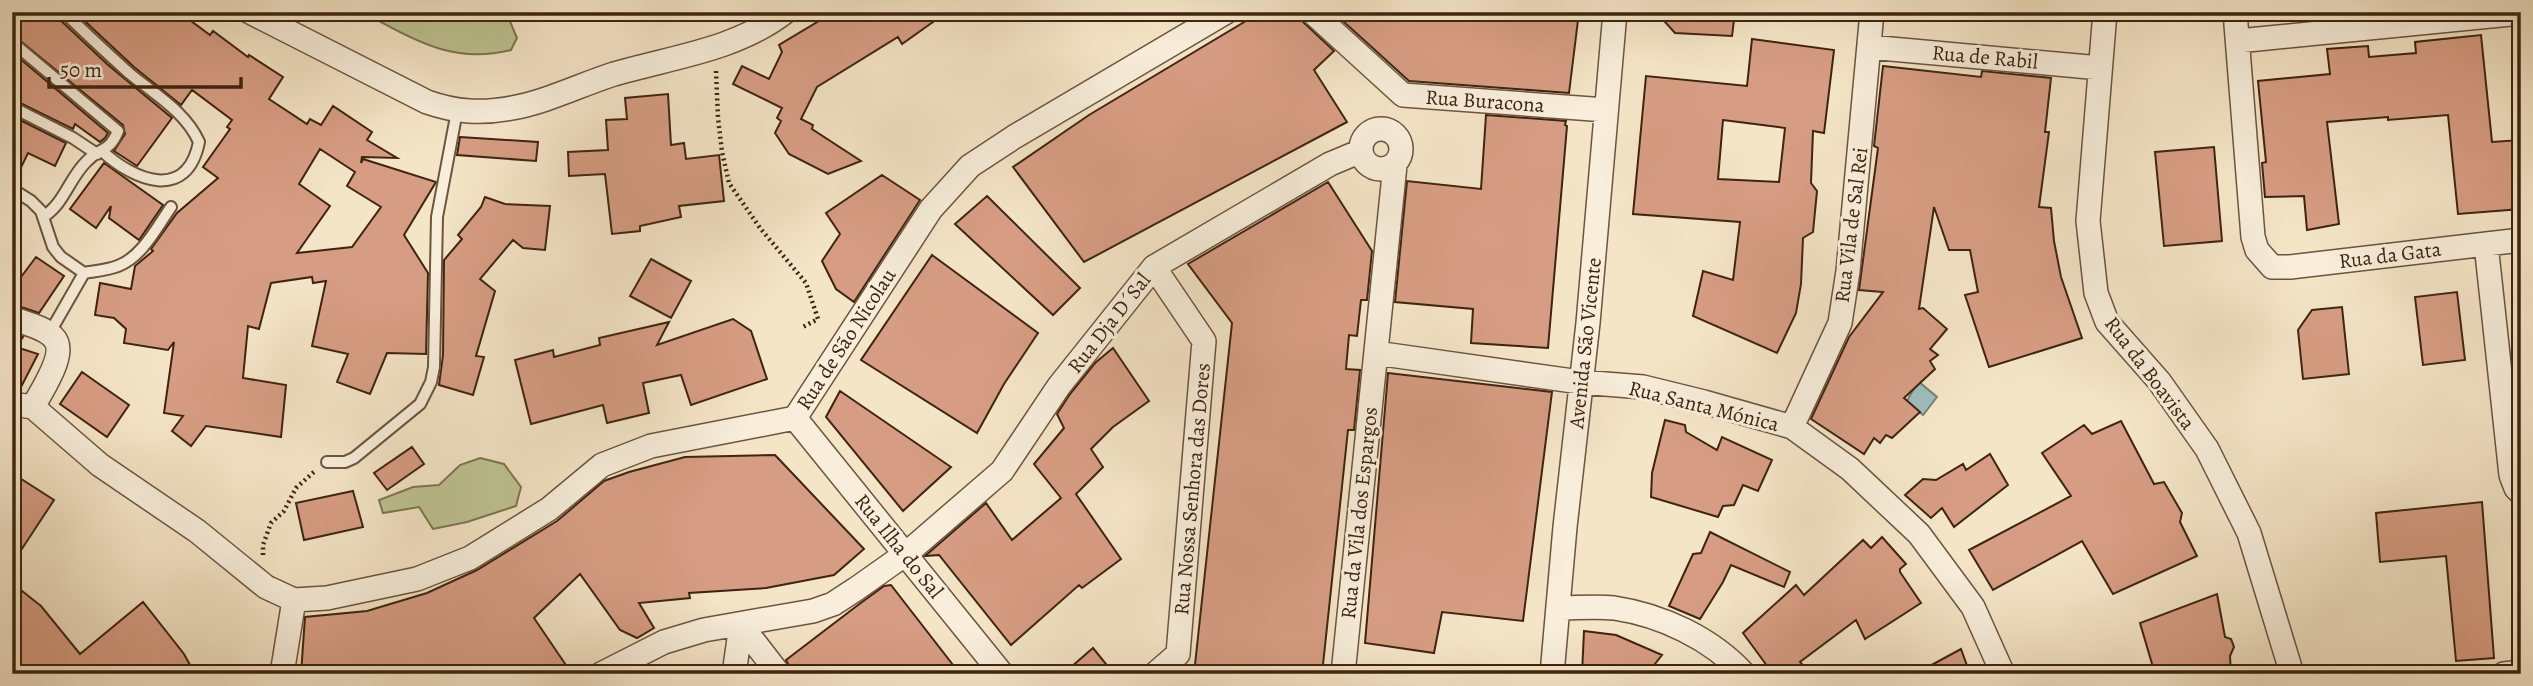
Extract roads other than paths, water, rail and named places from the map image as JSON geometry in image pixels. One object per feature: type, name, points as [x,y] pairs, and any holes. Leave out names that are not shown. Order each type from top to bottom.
[{"type":"street","points":[[250,12],[427,102],[457,111],[480,112],[513,108],[614,74],[716,47],[759,30],[785,12]]},
{"type":"street","name":"Rua de São Nicolau","points":[[294,600],[327,598],[417,579],[470,558],[549,509],[602,465],[651,446],[795,418],[931,209],[970,166],[1014,136],[1226,12]]},
{"type":"street","name":"Rua Buracona","points":[[1312,12],[1403,95],[1606,110]]},
{"type":"street","name":"Avenida São Vicente","points":[[1552,674],[1588,323],[1615,12]]},
{"type":"street","name":"Rua Vila de Sal Rei","points":[[1792,428],[1840,323],[1848,271],[1871,12]]},
{"type":"street","name":"Rua da Boavista","points":[[2105,12],[2088,221],[2096,293],[2107,322],[2159,382],[2207,449],[2249,533],[2292,674]]},
{"type":"street","points":[[2235,12],[2238,41],[2521,13]]},
{"type":"street","name":"Rua da Gata","points":[[2238,41],[2253,237],[2257,250],[2272,267],[2521,240]]},
{"type":"street","name":"Rua de Rabil","points":[[1869,47],[2100,68]]},
{"type":"street","points":[[1392,131],[1403,95]]},
{"type":"street","points":[[1380,128],[1392,131],[1397,135],[1402,147],[1399,160],[1395,165],[1383,169],[1371,166],[1361,151],[1364,138],[1368,133],[1380,128]]},
{"type":"street","name":"Rua Dja D´Sal","points":[[601,674],[664,642],[704,630],[813,611],[833,604],[906,553],[1002,471],[1059,386],[1154,267],[1330,164],[1361,151]]},
{"type":"street","name":"Rua da Vila dos Espargos","points":[[1343,674],[1395,165]]},
{"type":"street","points":[[2486,244],[2511,475],[2521,493]]},
{"type":"street","name":"Rua Nossa Senhora das Dores","points":[[1154,267],[1204,341],[1178,654],[1155,674]]},
{"type":"street","points":[[12,318],[49,334],[57,343],[58,358],[23,406],[100,465],[197,531],[266,587],[294,600],[282,674]]},
{"type":"street","name":"Rua Santa Mónica","points":[[1376,353],[1580,382],[1643,387],[1792,428],[1850,469],[1919,534],[1973,607],[2003,674]]},
{"type":"street","name":"Rua Ilha do Sal","points":[[795,418],[1002,674]]},
{"type":"street","points":[[1559,608],[1612,608],[1656,618],[1698,637],[1735,664],[1744,674]]},
{"type":"street","points":[[734,674],[741,625]]},
{"type":"street","points":[[741,625],[779,674]]},
{"type":"street","points":[[2504,674],[2521,672]]},
{"type":"lane","points":[[12,107],[73,138],[132,174],[172,180],[190,165],[199,142],[179,113],[130,74],[64,12]]},
{"type":"lane","points":[[12,42],[118,131],[115,140],[80,169],[60,202],[43,217]]},
{"type":"lane","points":[[327,462],[345,462],[354,458],[420,404],[431,382],[434,367],[437,217],[457,111]]},
{"type":"lane","points":[[12,189],[41,211],[53,247],[61,257],[84,272],[115,267],[127,262],[142,247],[171,207]]},
{"type":"lane","points":[[49,334],[84,272]]},
{"type":"water","points":[[1918,381],[1937,397],[1923,415],[1907,401]]}]
